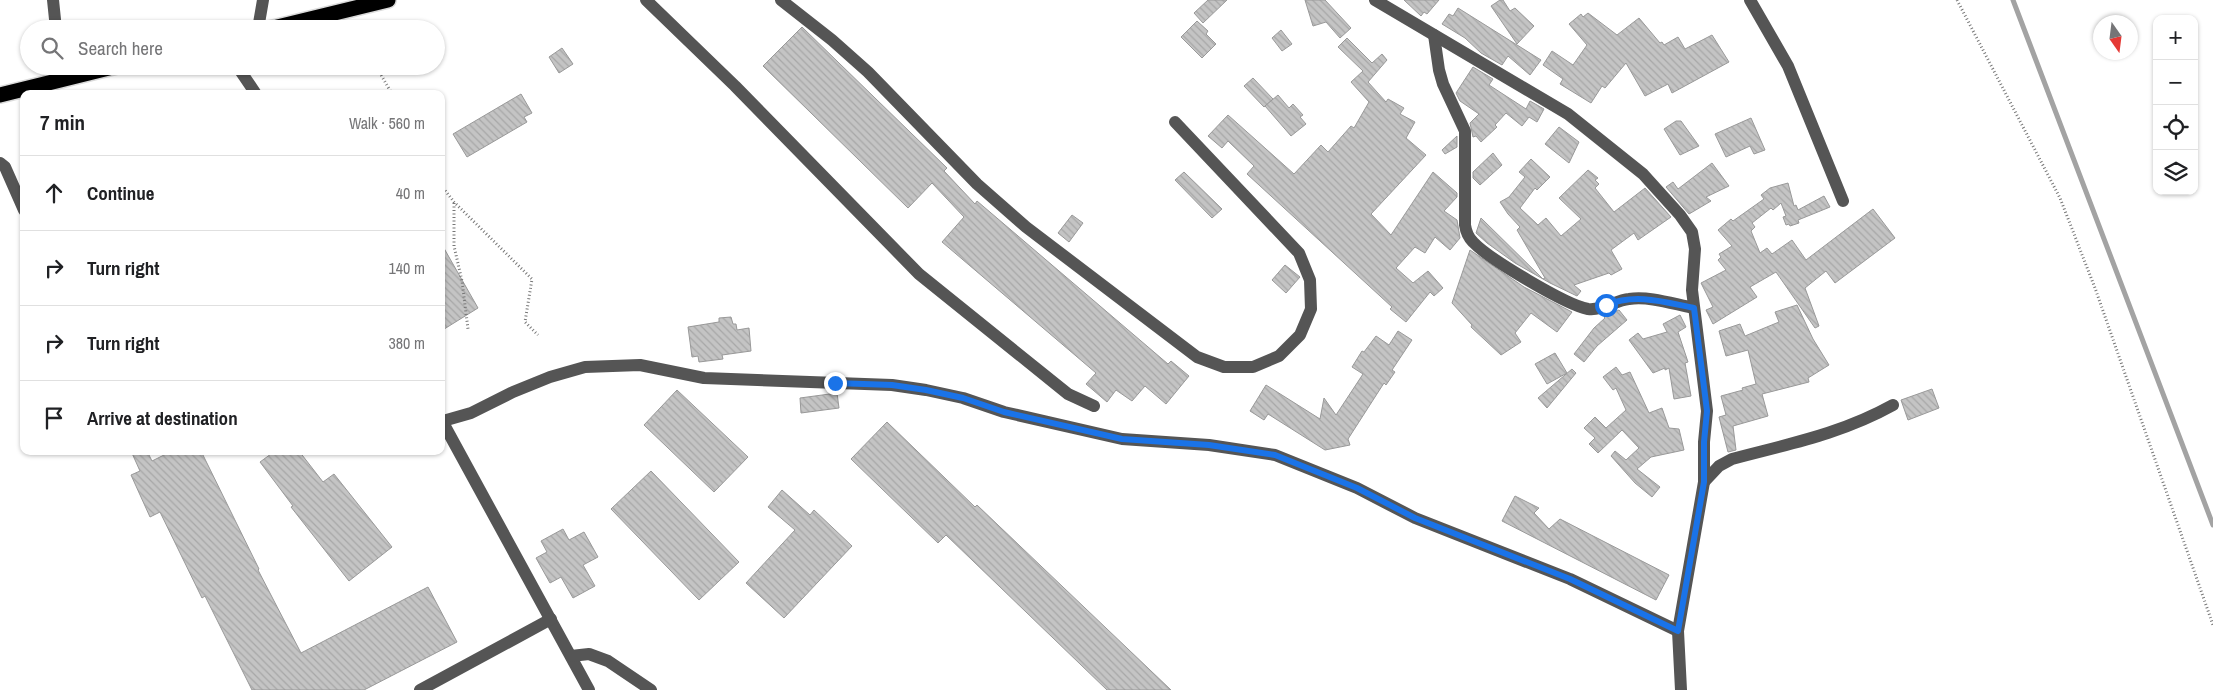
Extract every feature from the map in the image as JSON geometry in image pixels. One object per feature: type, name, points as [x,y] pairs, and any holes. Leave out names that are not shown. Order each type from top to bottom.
[{"type":"highway","points":[[306,20],[388,0]]},
{"type":"highway","points":[[0,95],[56,75]]},
{"type":"street","points":[[53,0],[55,20]]},
{"type":"street","points":[[646,0],[735,86],[919,274],[1068,394],[1094,406]]},
{"type":"street","points":[[781,0],[832,40],[868,72],[977,184],[1026,226],[1197,357],[1224,367],[1253,367],[1279,356],[1300,335],[1310,309],[1310,280],[1299,253],[1176,122]]},
{"type":"street","points":[[1375,0],[1568,114],[1643,174],[1680,215],[1692,232],[1695,249],[1692,290],[1707,411],[1704,442],[1704,482],[1678,631],[1681,690]]},
{"type":"street","points":[[1750,0],[1788,66],[1843,201]]},
{"type":"street","points":[[259,20],[260,2]]},
{"type":"street","points":[[1434,35],[1443,84],[1465,131],[1465,225],[1471,241],[1527,280],[1580,307],[1592,309],[1615,302],[1646,299],[1694,308]]},
{"type":"street","points":[[243,75],[253,90]]},
{"type":"street","points":[[0,163],[5,167],[20,201]]},
{"type":"street","points":[[445,419],[471,413],[513,392],[550,377],[586,367],[640,365],[704,378],[892,385],[926,390],[963,398],[1004,412],[1122,439],[1209,445],[1275,455],[1357,488],[1415,518],[1570,579],[1678,631]]},
{"type":"street","points":[[1704,482],[1719,466],[1732,459],[1839,430],[1864,421],[1892,405]]},
{"type":"street","points":[[445,425],[589,690]]},
{"type":"street","points":[[420,690],[551,618]]},
{"type":"street","points":[[571,656],[589,654],[608,661],[651,690]]},
{"type":"path","points":[[1957,0],[2060,198],[2095,288],[2213,625]]},
{"type":"path","points":[[381,75],[390,90]]},
{"type":"path","points":[[445,190],[454,202],[532,279],[525,322],[538,335]]},
{"type":"path","points":[[454,202],[454,246],[462,280],[468,330]]},
{"type":"building","points":[[1208,0],[1227,0],[1203,23],[1194,13]]},
{"type":"building","points":[[1305,0],[1325,0],[1351,28],[1340,38],[1326,22],[1313,26]]},
{"type":"building","points":[[1404,0],[1439,0],[1427,14],[1424,12],[1421,16]]},
{"type":"building","points":[[1503,0],[1510,11],[1515,8],[1534,26],[1517,44],[1491,6]]},
{"type":"building","points":[[1458,8],[1541,60],[1530,75],[1508,56],[1502,65],[1481,53],[1465,38],[1442,24],[1449,14],[1453,16]]},
{"type":"building","points":[[1588,13],[1617,35],[1639,18],[1660,43],[1662,42],[1664,45],[1678,37],[1685,49],[1712,35],[1729,62],[1672,93],[1668,84],[1645,96],[1626,63],[1605,88],[1602,86],[1591,103],[1560,84],[1563,79],[1543,65],[1552,51],[1573,65],[1587,45],[1569,24],[1581,14],[1583,17]]},
{"type":"building","points":[[1197,21],[1208,31],[1206,34],[1216,44],[1202,58],[1181,37]]},
{"type":"building","points":[[802,27],[947,168],[944,171],[975,204],[977,201],[1168,364],[1171,361],[1189,376],[1166,404],[1145,386],[1132,401],[1116,390],[1107,402],[1086,384],[1096,373],[942,242],[964,217],[932,183],[908,208],[763,66]]},
{"type":"building","points":[[1281,30],[1292,44],[1282,51],[1272,38]]},
{"type":"building","points":[[1347,38],[1372,63],[1382,54],[1387,60],[1368,82],[1386,102],[1388,99],[1404,108],[1400,114],[1415,122],[1406,138],[1426,155],[1371,214],[1391,235],[1433,172],[1457,193],[1457,197],[1444,211],[1457,220],[1460,238],[1450,250],[1435,237],[1425,253],[1415,247],[1396,268],[1413,283],[1428,271],[1443,288],[1434,296],[1430,292],[1406,322],[1247,174],[1254,166],[1228,141],[1222,148],[1208,136],[1228,115],[1294,174],[1321,145],[1328,152],[1351,126],[1354,128],[1369,102],[1351,82],[1363,71],[1338,47]]},
{"type":"building","points":[[562,48],[573,64],[559,73],[549,57]]},
{"type":"building","points":[[1473,67],[1493,79],[1489,85],[1526,109],[1530,101],[1544,109],[1537,122],[1529,117],[1522,126],[1506,113],[1495,125],[1497,127],[1481,142],[1476,136],[1473,137],[1470,123],[1479,114],[1460,101],[1456,93]]},
{"type":"building","points":[[1253,78],[1273,99],[1264,107],[1244,86]]},
{"type":"building","points":[[521,94],[532,113],[524,117],[527,122],[467,157],[453,134]]},
{"type":"building","points":[[1278,95],[1289,108],[1293,104],[1303,115],[1300,117],[1306,124],[1291,136],[1265,106]]},
{"type":"building","points":[[1751,118],[1765,150],[1754,154],[1750,146],[1726,157],[1715,134]]},
{"type":"building","points":[[1676,121],[1681,121],[1699,146],[1680,155],[1664,129]]},
{"type":"building","points":[[1559,127],[1579,142],[1569,163],[1545,144]]},
{"type":"building","points":[[1457,136],[1457,147],[1445,154],[1442,150]]},
{"type":"building","points":[[1493,153],[1502,165],[1480,185],[1473,178],[1473,172]]},
{"type":"building","points":[[1531,159],[1550,177],[1537,190],[1535,188],[1520,208],[1538,225],[1546,218],[1561,236],[1581,219],[1559,198],[1588,170],[1598,178],[1595,180],[1599,184],[1595,188],[1614,212],[1645,188],[1671,217],[1638,240],[1634,233],[1611,250],[1622,269],[1611,275],[1609,273],[1574,285],[1581,291],[1577,296],[1543,279],[1545,278],[1517,230],[1520,227],[1500,202],[1509,197],[1525,177],[1519,172]]},
{"type":"building","points":[[1712,163],[1729,186],[1706,197],[1711,201],[1689,214],[1666,187],[1673,182],[1678,189]]},
{"type":"building","points":[[1184,172],[1222,209],[1212,218],[1175,180]]},
{"type":"building","points":[[1788,183],[1794,206],[1796,205],[1798,210],[1824,196],[1830,207],[1798,220],[1799,223],[1790,226],[1789,224],[1786,225],[1783,217],[1786,216],[1781,203],[1773,210],[1771,208],[1752,223],[1755,227],[1751,231],[1760,253],[1767,248],[1772,254],[1792,240],[1806,260],[1873,209],[1895,238],[1835,283],[1826,271],[1805,288],[1819,326],[1815,328],[1776,272],[1750,287],[1757,297],[1713,324],[1706,310],[1713,307],[1701,283],[1726,270],[1718,260],[1721,257],[1719,254],[1732,246],[1718,230],[1731,219],[1733,221],[1764,199],[1761,195],[1770,188]]},
{"type":"building","points":[[1072,215],[1083,223],[1069,242],[1058,233]]},
{"type":"building","points":[[1481,218],[1543,279],[1515,263],[1476,233]]},
{"type":"building","points":[[445,250],[478,308],[445,329]]},
{"type":"building","points":[[1470,250],[1524,287],[1572,312],[1557,332],[1531,313],[1515,333],[1521,342],[1501,355],[1471,327],[1472,325],[1452,303]]},
{"type":"building","points":[[1285,265],[1300,277],[1286,293],[1272,280]]},
{"type":"building","points":[[1797,305],[1813,339],[1829,365],[1808,378],[1809,382],[1762,394],[1768,416],[1733,426],[1736,450],[1728,452],[1719,417],[1726,415],[1721,396],[1756,384],[1748,350],[1726,356],[1719,331],[1740,324],[1745,336],[1779,322],[1775,312]]},
{"type":"building","points":[[1619,310],[1627,320],[1597,346],[1584,362],[1574,354],[1604,317]]},
{"type":"building","points":[[1680,315],[1686,327],[1678,332],[1688,362],[1685,363],[1691,396],[1674,399],[1669,368],[1653,373],[1629,340],[1638,333],[1643,339],[1667,332],[1663,324]]},
{"type":"building","points":[[731,317],[733,324],[736,324],[737,330],[749,328],[751,351],[722,355],[723,359],[699,362],[698,356],[692,357],[688,327],[719,322],[719,318]]},
{"type":"building","points":[[1398,331],[1412,340],[1392,370],[1395,372],[1386,385],[1384,383],[1348,439],[1350,445],[1325,450],[1268,414],[1264,420],[1250,411],[1266,385],[1320,419],[1324,398],[1336,415],[1363,374],[1352,367],[1362,351],[1364,352],[1376,336],[1389,345]]},
{"type":"building","points":[[1555,353],[1567,373],[1547,384],[1535,364]]},
{"type":"building","points":[[1616,367],[1622,375],[1630,372],[1649,413],[1662,408],[1669,428],[1679,429],[1684,450],[1651,457],[1637,469],[1660,487],[1652,497],[1635,483],[1611,456],[1615,451],[1626,460],[1639,448],[1622,430],[1598,453],[1589,444],[1595,438],[1584,428],[1595,417],[1606,428],[1626,410],[1616,388],[1613,390],[1603,377]]},
{"type":"building","points":[[1572,369],[1576,373],[1547,408],[1538,398]]},
{"type":"building","points":[[1932,389],[1939,408],[1908,420],[1901,400]]},
{"type":"building","points":[[677,390],[748,457],[714,492],[644,425]]},
{"type":"building","points":[[837,393],[839,408],[801,413],[800,398]]},
{"type":"building","points":[[887,422],[1171,690],[1107,690],[946,535],[938,543],[851,459]]},
{"type":"building","points":[[133,455],[149,455],[152,461],[164,455],[203,455],[258,570],[301,653],[428,587],[457,642],[364,690],[252,690],[205,596],[202,598],[160,512],[150,517],[131,475],[140,471]]},
{"type":"building","points":[[270,455],[302,455],[323,482],[334,474],[392,547],[349,581],[291,507],[293,506],[260,462]]},
{"type":"building","points":[[651,471],[739,562],[699,600],[611,509]]},
{"type":"building","points":[[782,490],[810,515],[814,510],[852,546],[784,618],[746,583],[795,530],[768,507]]},
{"type":"building","points":[[1515,496],[1539,508],[1534,513],[1549,529],[1560,519],[1669,575],[1656,600],[1502,521]]},
{"type":"building","points":[[563,529],[569,540],[584,532],[598,557],[583,565],[595,586],[573,598],[561,577],[550,583],[536,558],[547,552],[541,541]]},
{"type":"waterway","points":[[2013,0],[2213,525]]},
{"type":"route","points":[[835,383],[892,385],[926,390],[963,398],[1004,412],[1122,439],[1209,445],[1275,455],[1314,469],[1357,488],[1415,518],[1570,579],[1678,631],[1704,482],[1704,442],[1707,411],[1694,308],[1646,299],[1630,299],[1606,305]]}]
